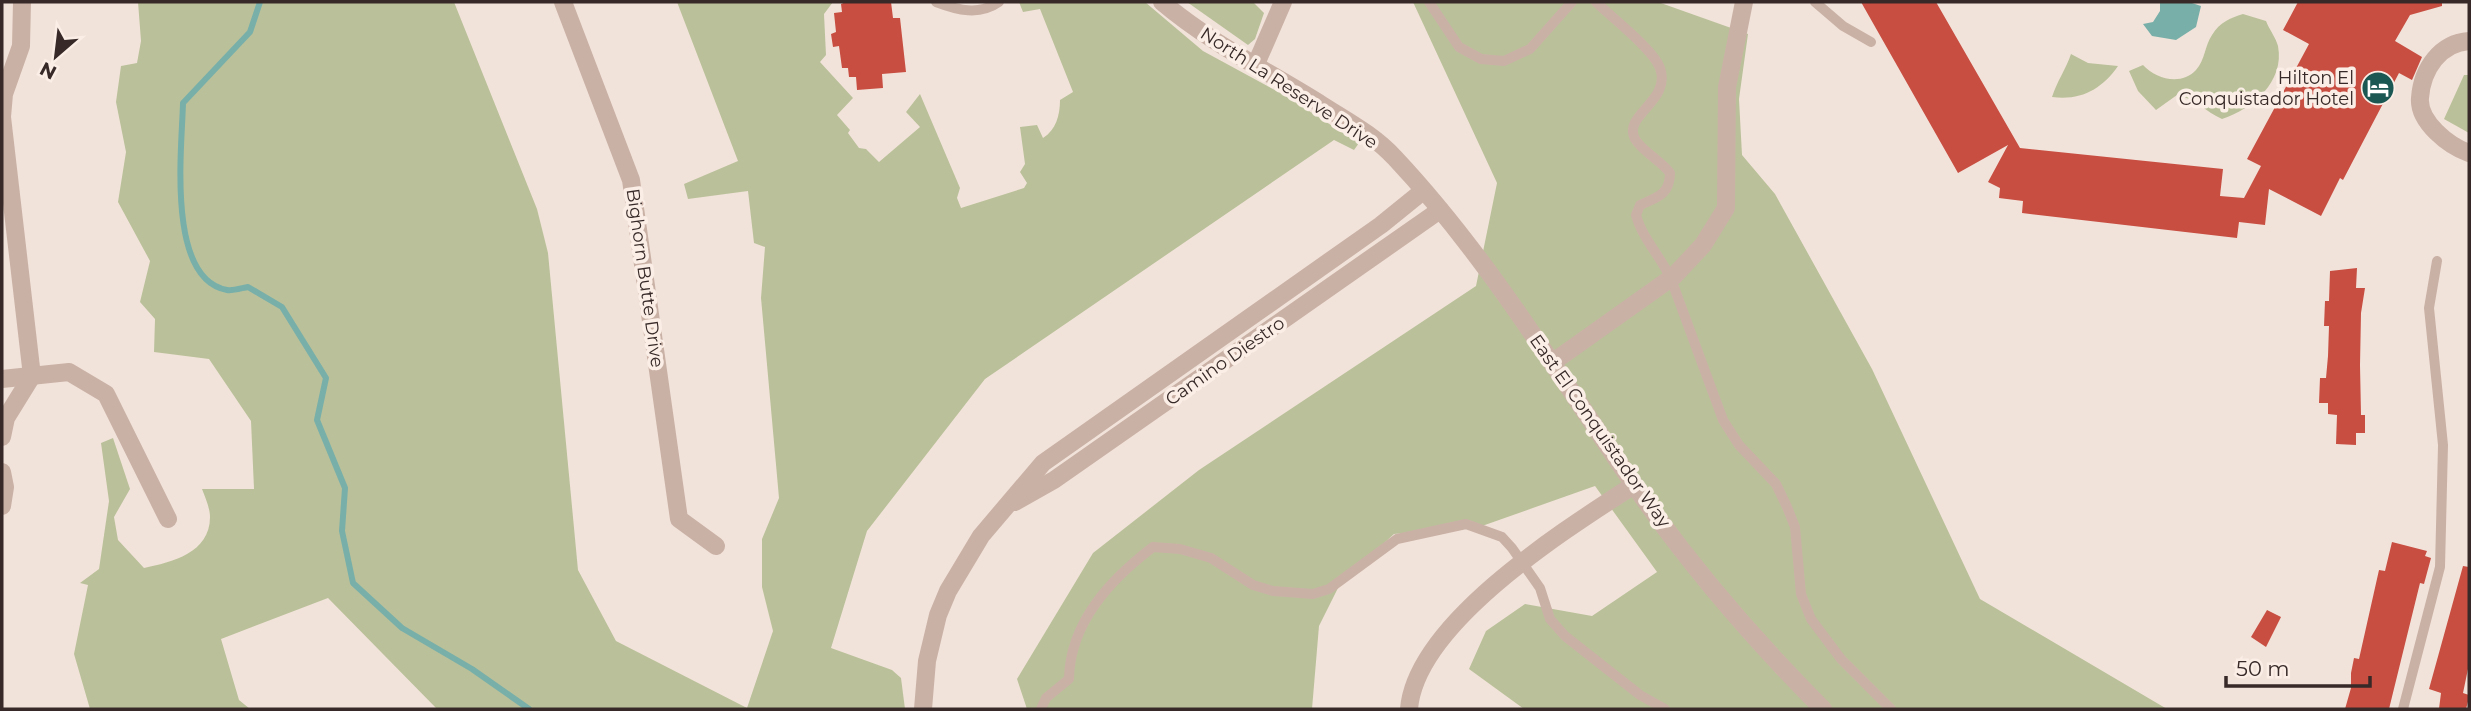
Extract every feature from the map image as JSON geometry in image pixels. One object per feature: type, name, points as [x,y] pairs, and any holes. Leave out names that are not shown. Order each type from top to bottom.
[{"type":"street","points":[[2,437],[6,418],[32,376],[2,117],[4,94],[21,46],[22,2]]},
{"type":"street","name":"Bighorn Butte Drive","points":[[562,2],[631,180],[679,519],[716,546]]},
{"type":"street","name":"North La Reserve Drive","points":[[1162,2],[1215,42],[1366,132],[1393,156],[1440,210]]},
{"type":"street","points":[[1256,64],[1283,2]]},
{"type":"street","points":[[1553,362],[1671,279],[1703,245],[1726,208],[1727,87],[1744,2]]},
{"type":"street","points":[[2469,41],[2454,42],[2431,61],[2420,100],[2430,127],[2469,153]]},
{"type":"street","name":"Camino Diestro","points":[[923,709],[928,661],[938,615],[960,569],[981,536],[1042,463],[1370,233],[1423,191]]},
{"type":"street","name":"Camino Diestro","points":[[1006,507],[1054,480],[1440,210]]},
{"type":"street","name":"East El Conquistador Way","points":[[1440,210],[1553,362],[1634,485],[1761,647],[1823,709]]},
{"type":"street","points":[[2,379],[69,372],[106,394],[168,519]]},
{"type":"street","points":[[2,472],[5,487],[2,506]]},
{"type":"street","points":[[1409,709],[1420,672],[1452,627],[1480,598],[1523,563],[1634,485]]},
{"type":"lane","points":[[936,2],[954,9],[974,11],[999,2]]},
{"type":"lane","points":[[1429,2],[1459,47],[1481,59],[1504,61],[1530,49],[1572,2]]},
{"type":"lane","points":[[1596,2],[1659,65],[1662,80],[1652,104],[1637,115],[1633,129],[1636,139],[1670,173],[1670,185],[1664,195],[1640,205],[1636,215],[1639,226],[1660,256],[1671,279],[1723,420],[1739,445],[1776,484],[1796,527],[1801,594],[1811,620],[1841,659],[1891,709]]},
{"type":"lane","points":[[1815,2],[1843,26],[1871,42]]},
{"type":"lane","points":[[2403,709],[2440,567],[2443,445],[2429,309],[2437,261]]},
{"type":"lane","points":[[1041,709],[1046,698],[1069,679],[1069,662],[1079,634],[1097,601],[1123,570],[1153,547],[1180,549],[1211,558],[1253,585],[1273,591],[1313,594],[1329,589],[1396,539],[1454,524],[1466,524],[1502,537],[1540,588],[1550,619],[1565,636],[1640,695],[1665,709]]},
{"type":"green space","points":[[138,2],[454,2],[537,209],[548,253],[578,570],[616,641],[747,708],[773,631],[762,587],[762,539],[779,498],[761,298],[765,247],[754,243],[748,191],[688,199],[684,184],[738,161],[677,2],[833,2],[824,14],[826,55],[820,62],[853,98],[837,115],[850,130],[848,133],[859,148],[866,149],[879,162],[920,127],[906,112],[920,94],[960,188],[957,198],[961,208],[1024,188],[1027,183],[1020,172],[1025,164],[1020,127],[1037,125],[1043,138],[1056,122],[1060,100],[1073,92],[1040,9],[1023,12],[1019,2],[1145,2],[1203,51],[1284,95],[1359,143],[1354,150],[1334,140],[985,379],[867,531],[831,648],[892,670],[901,678],[905,709],[437,709],[328,598],[221,639],[239,700],[250,709],[90,709],[74,654],[88,585],[80,583],[99,569],[109,501],[101,443],[113,438],[130,489],[114,517],[118,540],[144,568],[188,554],[204,539],[210,517],[202,489],[254,489],[251,421],[209,359],[154,352],[155,319],[140,302],[150,261],[118,202],[126,152],[116,102],[121,66],[137,63],[141,41]]},
{"type":"green space","points":[[1187,2],[1253,2],[1264,13],[1255,39],[1248,45]]},
{"type":"green space","points":[[1413,2],[1658,2],[1748,34],[1739,99],[1742,155],[1775,194],[1872,369],[1980,599],[2167,709],[1524,709],[1469,669],[1486,631],[1525,604],[1592,616],[1657,572],[1595,486],[1482,526],[1394,534],[1340,584],[1319,626],[1312,709],[1027,709],[1017,679],[1093,553],[1199,470],[1476,286],[1497,183]]},
{"type":"green space","points":[[2243,14],[2266,21],[2278,46],[2276,71],[2264,92],[2255,101],[2222,119],[2189,99],[2177,95],[2156,110],[2138,91],[2129,71],[2143,65],[2155,74],[2169,79],[2190,75],[2199,66],[2218,27]]},
{"type":"green space","points":[[2071,54],[2088,63],[2118,66],[2105,81],[2090,92],[2072,97],[2052,97]]},
{"type":"green space","points":[[2464,75],[2469,75],[2469,133],[2444,119]]},
{"type":"water","points":[[2160,2],[2189,2],[2201,6],[2196,27],[2176,40],[2152,36],[2143,24],[2153,22],[2160,11]]},
{"type":"building","points":[[891,2],[893,18],[900,18],[906,72],[882,74],[883,88],[857,90],[856,77],[849,77],[848,68],[842,68],[839,46],[833,47],[831,34],[836,32],[834,13],[842,12],[841,4]]},
{"type":"building","points":[[1861,2],[1936,2],[2020,148],[2223,169],[2220,196],[2244,198],[2261,166],[2247,159],[2309,44],[2283,30],[2298,2],[2442,2],[2442,6],[2410,15],[2395,41],[2422,57],[2412,80],[2399,73],[2321,216],[2269,189],[2265,225],[2239,222],[2237,238],[2022,213],[2023,201],[1999,198],[2000,188],[1988,182],[2008,145],[1958,173]]},
{"type":"building","points":[[2357,268],[2356,288],[2365,288],[2361,313],[2360,365],[2361,415],[2365,415],[2365,433],[2356,433],[2356,445],[2336,444],[2337,415],[2328,414],[2328,403],[2319,403],[2320,378],[2326,378],[2328,356],[2329,326],[2324,326],[2325,301],[2329,301],[2330,271]]},
{"type":"building","points":[[2392,542],[2427,551],[2425,556],[2431,558],[2424,584],[2420,583],[2389,709],[2345,709],[2351,688],[2354,658],[2359,659],[2379,570],[2385,571]]},
{"type":"building","points":[[2463,566],[2469,567],[2469,664],[2463,693],[2469,695],[2469,698],[2466,709],[2439,709],[2441,693],[2429,689]]},
{"type":"building","points":[[2267,610],[2281,617],[2266,647],[2251,637]]},
{"type":"waterway","points":[[260,2],[250,32],[183,103],[180,179],[182,209],[186,238],[194,262],[208,281],[227,290],[248,287],[282,307],[326,378],[317,420],[345,488],[342,531],[353,583],[402,628],[472,669],[529,709]]},
{"type":"place","name":"Hilton El Conquistador Hotel","points":[[2378,88]]}]
